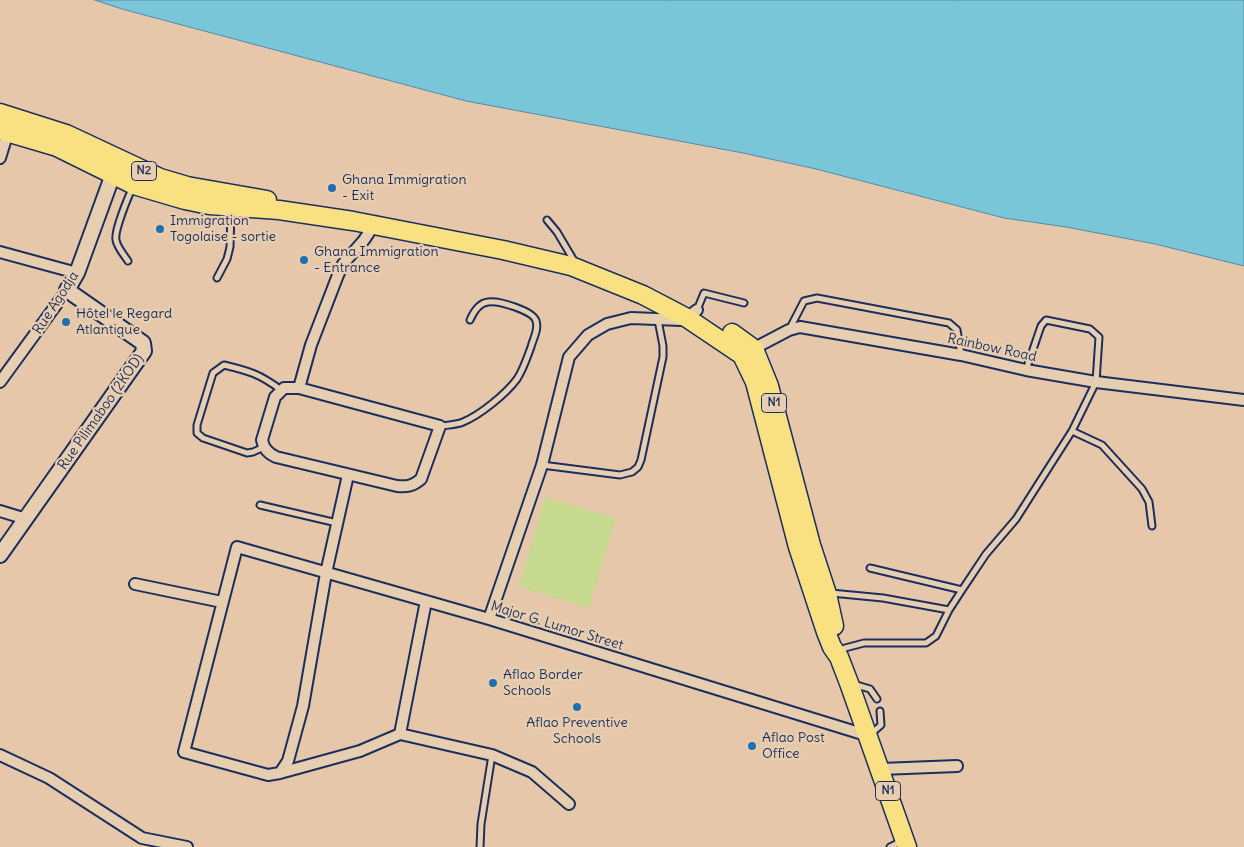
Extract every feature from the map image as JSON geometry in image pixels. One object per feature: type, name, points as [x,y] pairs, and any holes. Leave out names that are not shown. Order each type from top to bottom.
[{"type":"highway","name":"N2","points":[[0,114],[66,134],[116,167],[134,184],[185,200],[231,201],[377,221]]},
{"type":"highway","name":"N2","points":[[4,131],[231,201]]},
{"type":"highway","points":[[377,221],[504,241],[573,259],[654,287],[748,352]]},
{"type":"highway","points":[[377,221],[571,266],[692,314]]},
{"type":"highway","name":"N1","points":[[748,352],[770,386],[811,546],[827,594],[839,657],[881,769],[900,845]]},
{"type":"highway","name":"N1","points":[[748,352],[798,547],[826,632],[832,648],[839,657]]},
{"type":"street","points":[[0,158],[4,131]]},
{"type":"street","name":"Rue Agodja","points":[[0,382],[67,290],[77,273],[116,167]]},
{"type":"street","points":[[299,388],[311,345],[343,264],[364,240],[377,221]]},
{"type":"street","points":[[0,252],[77,273]]},
{"type":"street","name":"Rue Pilimaboo (2KOD)","points":[[0,556],[144,351],[143,343],[67,290]]},
{"type":"street","points":[[489,619],[542,465],[569,357],[588,336],[607,324],[631,318],[658,320],[692,314]]},
{"type":"street","name":"Rainbow Road","points":[[748,352],[789,330],[800,327],[962,355],[1026,370],[1096,382],[1244,400]]},
{"type":"street","points":[[299,388],[440,426],[421,479],[407,487],[397,486],[276,457],[264,447],[262,440],[275,397],[281,390],[299,388]]},
{"type":"street","points":[[280,772],[288,761],[303,706],[326,573],[348,475]]},
{"type":"street","points":[[0,511],[26,519]]},
{"type":"street","name":"Major G. Lumor Street","points":[[222,602],[237,547],[489,619],[869,736]]},
{"type":"street","points":[[135,584],[222,602],[184,752],[268,775],[360,751],[400,734],[492,756],[532,772],[569,804]]},
{"type":"street","points":[[400,734],[426,601]]},
{"type":"street","points":[[0,755],[48,778],[142,838],[187,847]]},
{"type":"street","points":[[881,769],[957,766]]},
{"type":"lane","points":[[128,261],[116,242],[116,235],[127,199],[134,184]]},
{"type":"lane","points":[[217,278],[227,259],[230,247],[231,201]]},
{"type":"lane","points":[[547,220],[557,232],[573,259]]},
{"type":"lane","points":[[692,314],[704,293],[744,303]]},
{"type":"lane","points":[[789,330],[804,301],[817,298],[949,322],[957,330],[962,355]]},
{"type":"lane","points":[[440,426],[463,422],[476,415],[509,388],[518,377],[527,359],[537,329],[536,320],[532,314],[497,302],[487,302],[479,306],[470,320]]},
{"type":"lane","points":[[542,465],[620,475],[632,472],[638,467],[663,357],[658,320]]},
{"type":"lane","points":[[839,657],[845,648],[864,643],[926,643],[936,636],[962,590],[986,554],[1016,518],[1072,431],[1096,382],[1099,337],[1090,329],[1046,320],[1041,326],[1026,370]]},
{"type":"lane","points":[[264,447],[247,453],[203,438],[197,433],[197,425],[213,373],[224,365],[252,372],[281,390]]},
{"type":"lane","points":[[1072,431],[1102,445],[1142,489],[1150,502],[1152,526]]},
{"type":"lane","points":[[260,505],[338,524]]},
{"type":"lane","points":[[870,568],[962,590]]},
{"type":"lane","points":[[827,594],[883,598],[949,610]]},
{"type":"lane","points":[[849,683],[870,689],[878,698]]},
{"type":"lane","points":[[869,736],[880,725],[880,711]]},
{"type":"lane","points":[[480,847],[481,824],[492,756]]},
{"type":"green space","points":[[545,497],[616,518],[589,608],[519,587]]},
{"type":"water","points":[[95,0],[1244,0],[1244,266],[1155,244],[1066,227],[1004,218],[816,169],[743,153],[466,101],[122,9]]},
{"type":"place","name":"Ghana Immigration - Exit","points":[[332,188]]},
{"type":"place","name":"Immigration Togolaise - sortie","points":[[160,229]]},
{"type":"place","name":"Ghana Immigration - Entrance","points":[[304,260]]},
{"type":"place","name":"Hôtel le Regard Atlantique","points":[[66,322]]},
{"type":"place","name":"Aflao Border Schools","points":[[493,683]]},
{"type":"place","name":"Aflao Preventive Schools","points":[[577,707]]},
{"type":"place","name":"Aflao Post Office","points":[[752,746]]}]
